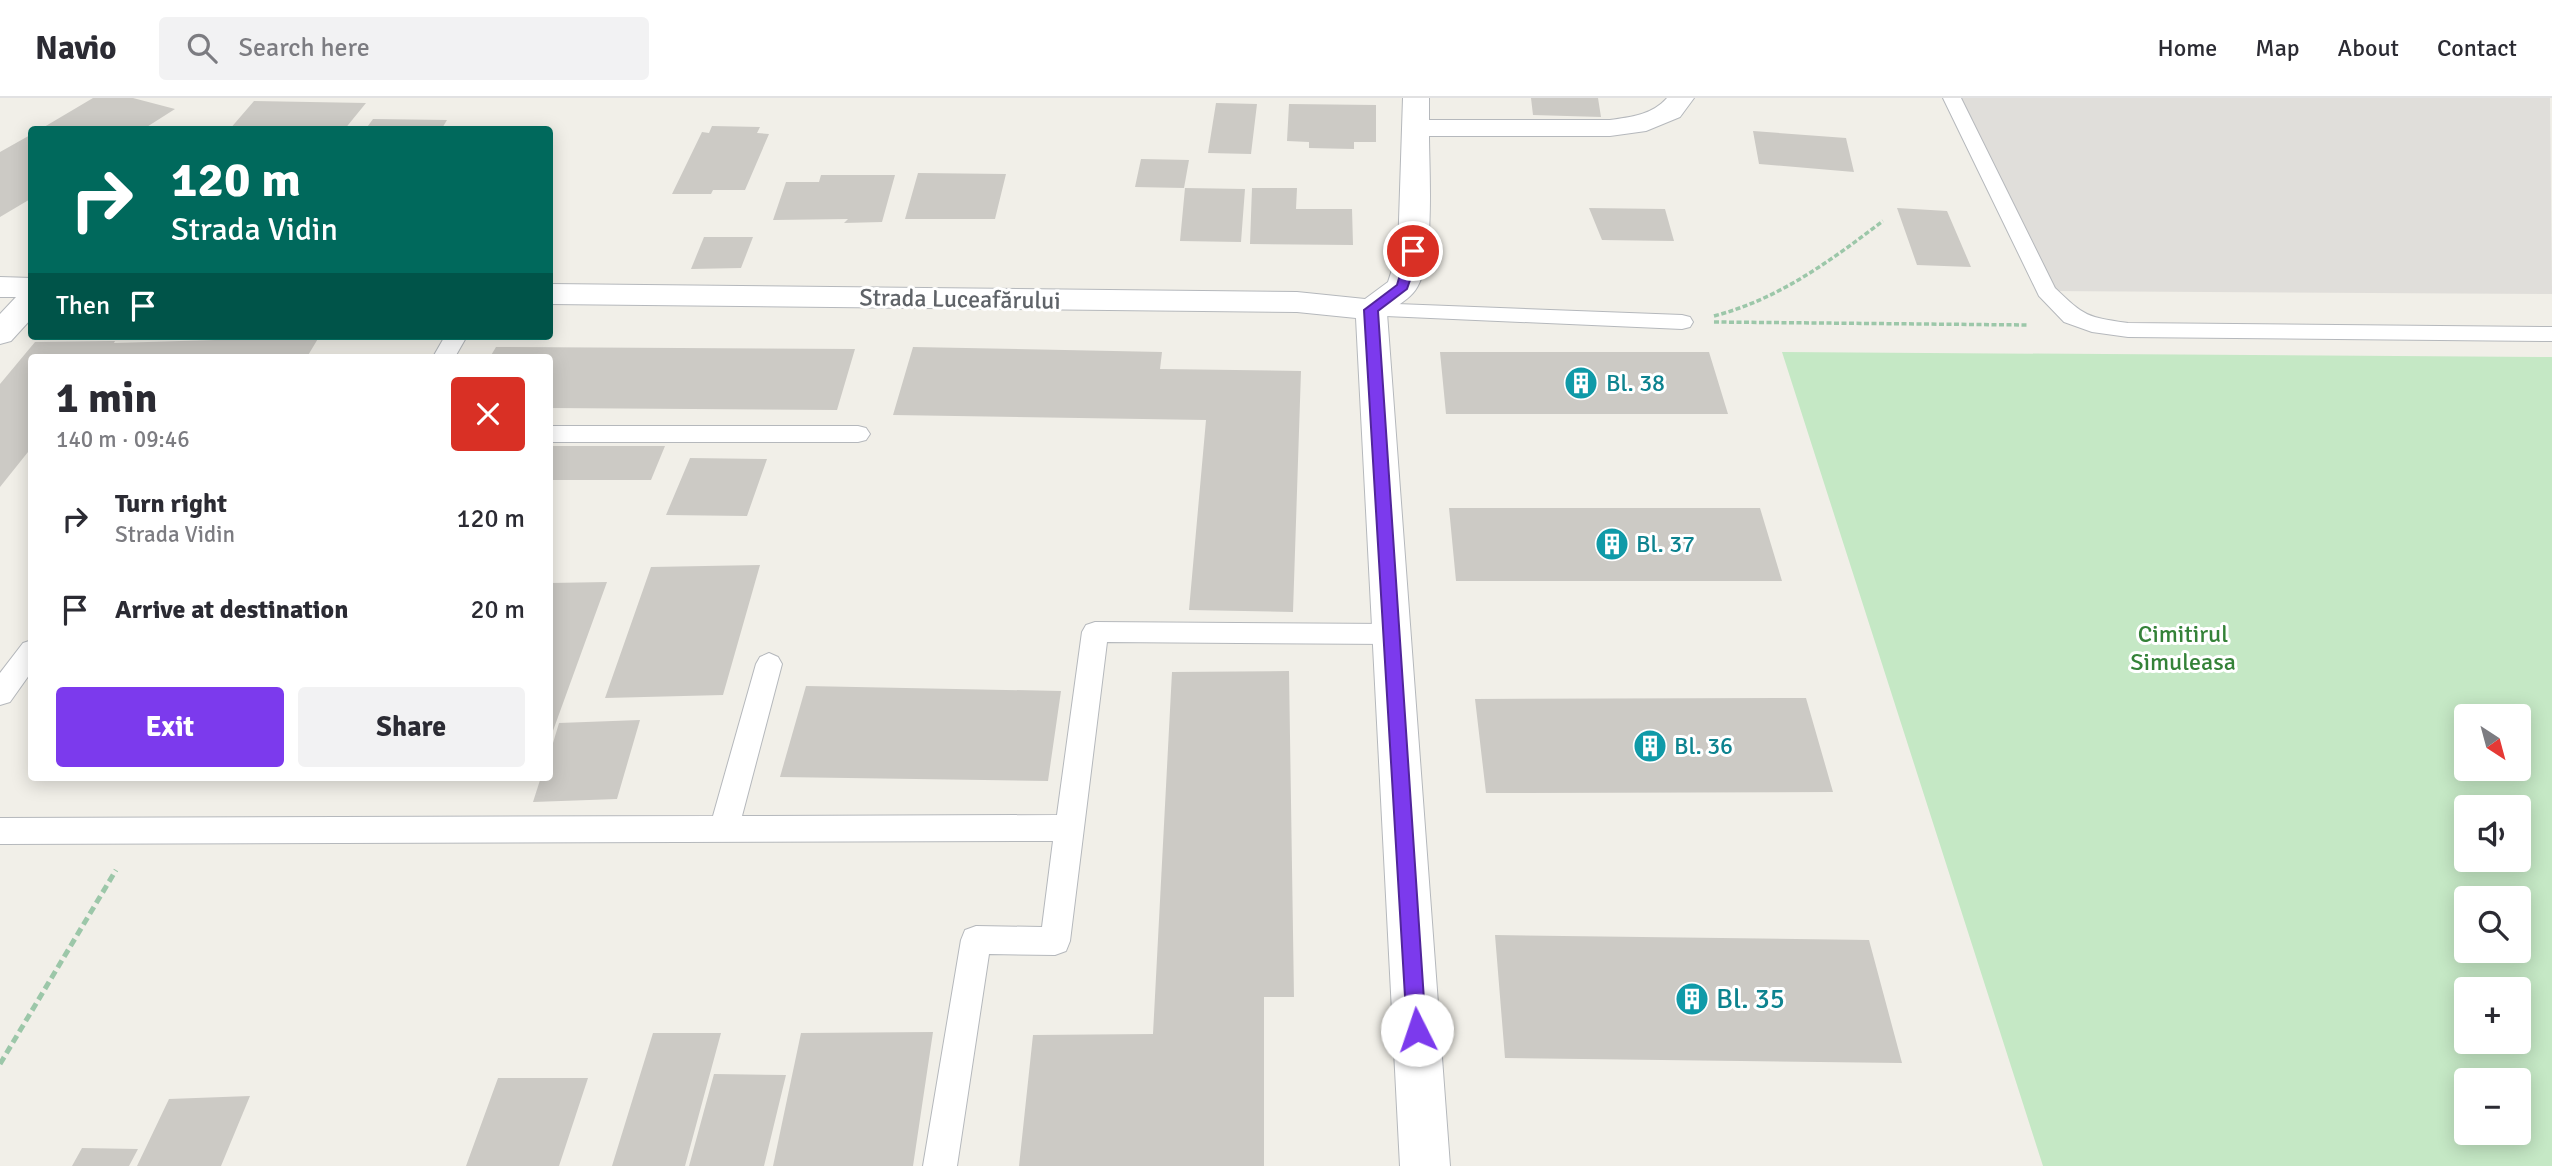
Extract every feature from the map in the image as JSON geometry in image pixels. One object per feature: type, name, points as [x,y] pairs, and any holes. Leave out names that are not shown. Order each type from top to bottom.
[{"type":"street","points":[[1416,98],[1413,251],[1409,271],[1402,286],[1371,310],[1425,1166]]},
{"type":"street","points":[[1416,128],[1542,131],[1610,128],[1646,123],[1670,111],[1681,98]]},
{"type":"street","points":[[0,287],[28,288]]},
{"type":"street","name":"Strada Luceafărului","points":[[553,294],[1297,302],[1371,310]]},
{"type":"street","points":[[0,334],[28,302]]},
{"type":"lane","points":[[1952,98],[2046,291],[2073,317],[2092,325],[2127,330],[2552,334]]},
{"type":"lane","points":[[1371,310],[1682,322]]},
{"type":"lane","points":[[553,434],[858,434]]},
{"type":"lane","points":[[940,1166],[976,940],[1055,941],[1096,632],[1391,634]]},
{"type":"lane","points":[[0,694],[28,656]]},
{"type":"lane","points":[[724,828],[769,664]]},
{"type":"lane","points":[[0,831],[1071,828]]},
{"type":"path","points":[[1682,322],[1735,312],[1786,288],[1829,262],[1883,221]]},
{"type":"path","points":[[1682,322],[2092,325]]},
{"type":"path","points":[[0,1064],[140,830]]},
{"type":"shaded area","points":[[1954,98],[2550,98],[2552,294],[2046,291]]},
{"type":"green space","name":"Cimitirul Simuleasa","points":[[1782,352],[2552,357],[2552,1166],[2043,1166]]},
{"type":"building","points":[[93,98],[133,98],[175,109],[148,126],[46,126]]},
{"type":"building","points":[[1531,98],[1598,98],[1601,117],[1533,115]]},
{"type":"building","points":[[254,101],[366,103],[347,126],[232,126]]},
{"type":"building","points":[[1216,103],[1257,104],[1251,154],[1208,153]]},
{"type":"building","points":[[1289,104],[1376,105],[1376,142],[1354,142],[1354,149],[1309,148],[1309,142],[1287,141]]},
{"type":"building","points":[[373,119],[447,120],[443,126],[368,126]]},
{"type":"building","points":[[712,126],[760,127],[757,133],[769,134],[745,190],[713,190],[711,194],[672,194],[702,132],[709,133]]},
{"type":"building","points":[[1753,131],[1846,138],[1854,172],[1759,164]]},
{"type":"building","points":[[28,136],[28,200],[0,217],[0,152]]},
{"type":"building","points":[[1141,159],[1189,160],[1184,188],[1135,187]]},
{"type":"building","points":[[918,173],[1006,174],[995,219],[905,219]]},
{"type":"building","points":[[821,175],[895,175],[882,222],[844,223],[848,219],[773,220],[786,182],[819,182]]},
{"type":"building","points":[[1185,188],[1245,189],[1241,242],[1180,241]]},
{"type":"building","points":[[1252,188],[1297,188],[1296,209],[1352,209],[1353,245],[1250,244]]},
{"type":"building","points":[[1589,208],[1665,209],[1674,241],[1602,240]]},
{"type":"building","points":[[1897,208],[1947,211],[1971,267],[1917,265]]},
{"type":"building","points":[[704,237],[753,237],[741,268],[691,269]]},
{"type":"building","points":[[317,340],[309,354],[28,354],[28,452],[0,487],[0,384],[35,342],[115,341],[114,343]]},
{"type":"building","points":[[496,347],[855,349],[837,410],[553,408],[553,354],[492,354]]},
{"type":"building","points":[[913,347],[1162,352],[1160,369],[1301,371],[1293,612],[1189,610],[1206,420],[893,415]]},
{"type":"building","name":"Bl. 38","points":[[1440,352],[1709,352],[1728,414],[1446,414]]},
{"type":"building","points":[[553,446],[665,446],[651,480],[553,480]]},
{"type":"building","points":[[690,458],[767,459],[747,516],[666,515]]},
{"type":"building","name":"Bl. 37","points":[[1449,508],[1760,508],[1782,581],[1456,581]]},
{"type":"building","points":[[760,565],[723,695],[605,698],[651,567]]},
{"type":"building","points":[[607,582],[553,731],[553,583]]},
{"type":"building","points":[[1289,671],[1294,997],[1264,997],[1264,1166],[1019,1166],[1033,1035],[1153,1034],[1172,672]]},
{"type":"building","points":[[806,686],[1061,691],[1048,781],[780,777]]},
{"type":"building","name":"Bl. 36","points":[[1806,698],[1833,792],[1486,793],[1475,699]]},
{"type":"building","points":[[640,720],[617,799],[533,802],[540,781],[553,781],[553,743],[559,723]]},
{"type":"building","name":"Bl. 35","points":[[1495,935],[1869,940],[1902,1063],[1505,1058]]},
{"type":"building","points":[[933,1032],[913,1166],[773,1166],[801,1033]]},
{"type":"building","points":[[653,1033],[721,1033],[685,1166],[612,1166]]},
{"type":"building","points":[[714,1074],[786,1075],[764,1166],[689,1166]]},
{"type":"building","points":[[498,1078],[588,1078],[559,1166],[466,1166]]},
{"type":"building","points":[[250,1096],[221,1166],[137,1166],[169,1099]]},
{"type":"building","points":[[82,1148],[138,1149],[129,1166],[72,1166]]},
{"type":"place","name":"Bl. 38","points":[[1581,383]]},
{"type":"place","name":"Bl. 37","points":[[1612,544]]},
{"type":"place","name":"Bl. 36","points":[[1650,746]]},
{"type":"place","name":"Bl. 35","points":[[1692,999]]},
{"type":"route","points":[[1413,251],[1409,271],[1402,286],[1371,310],[1417,1030]]}]
